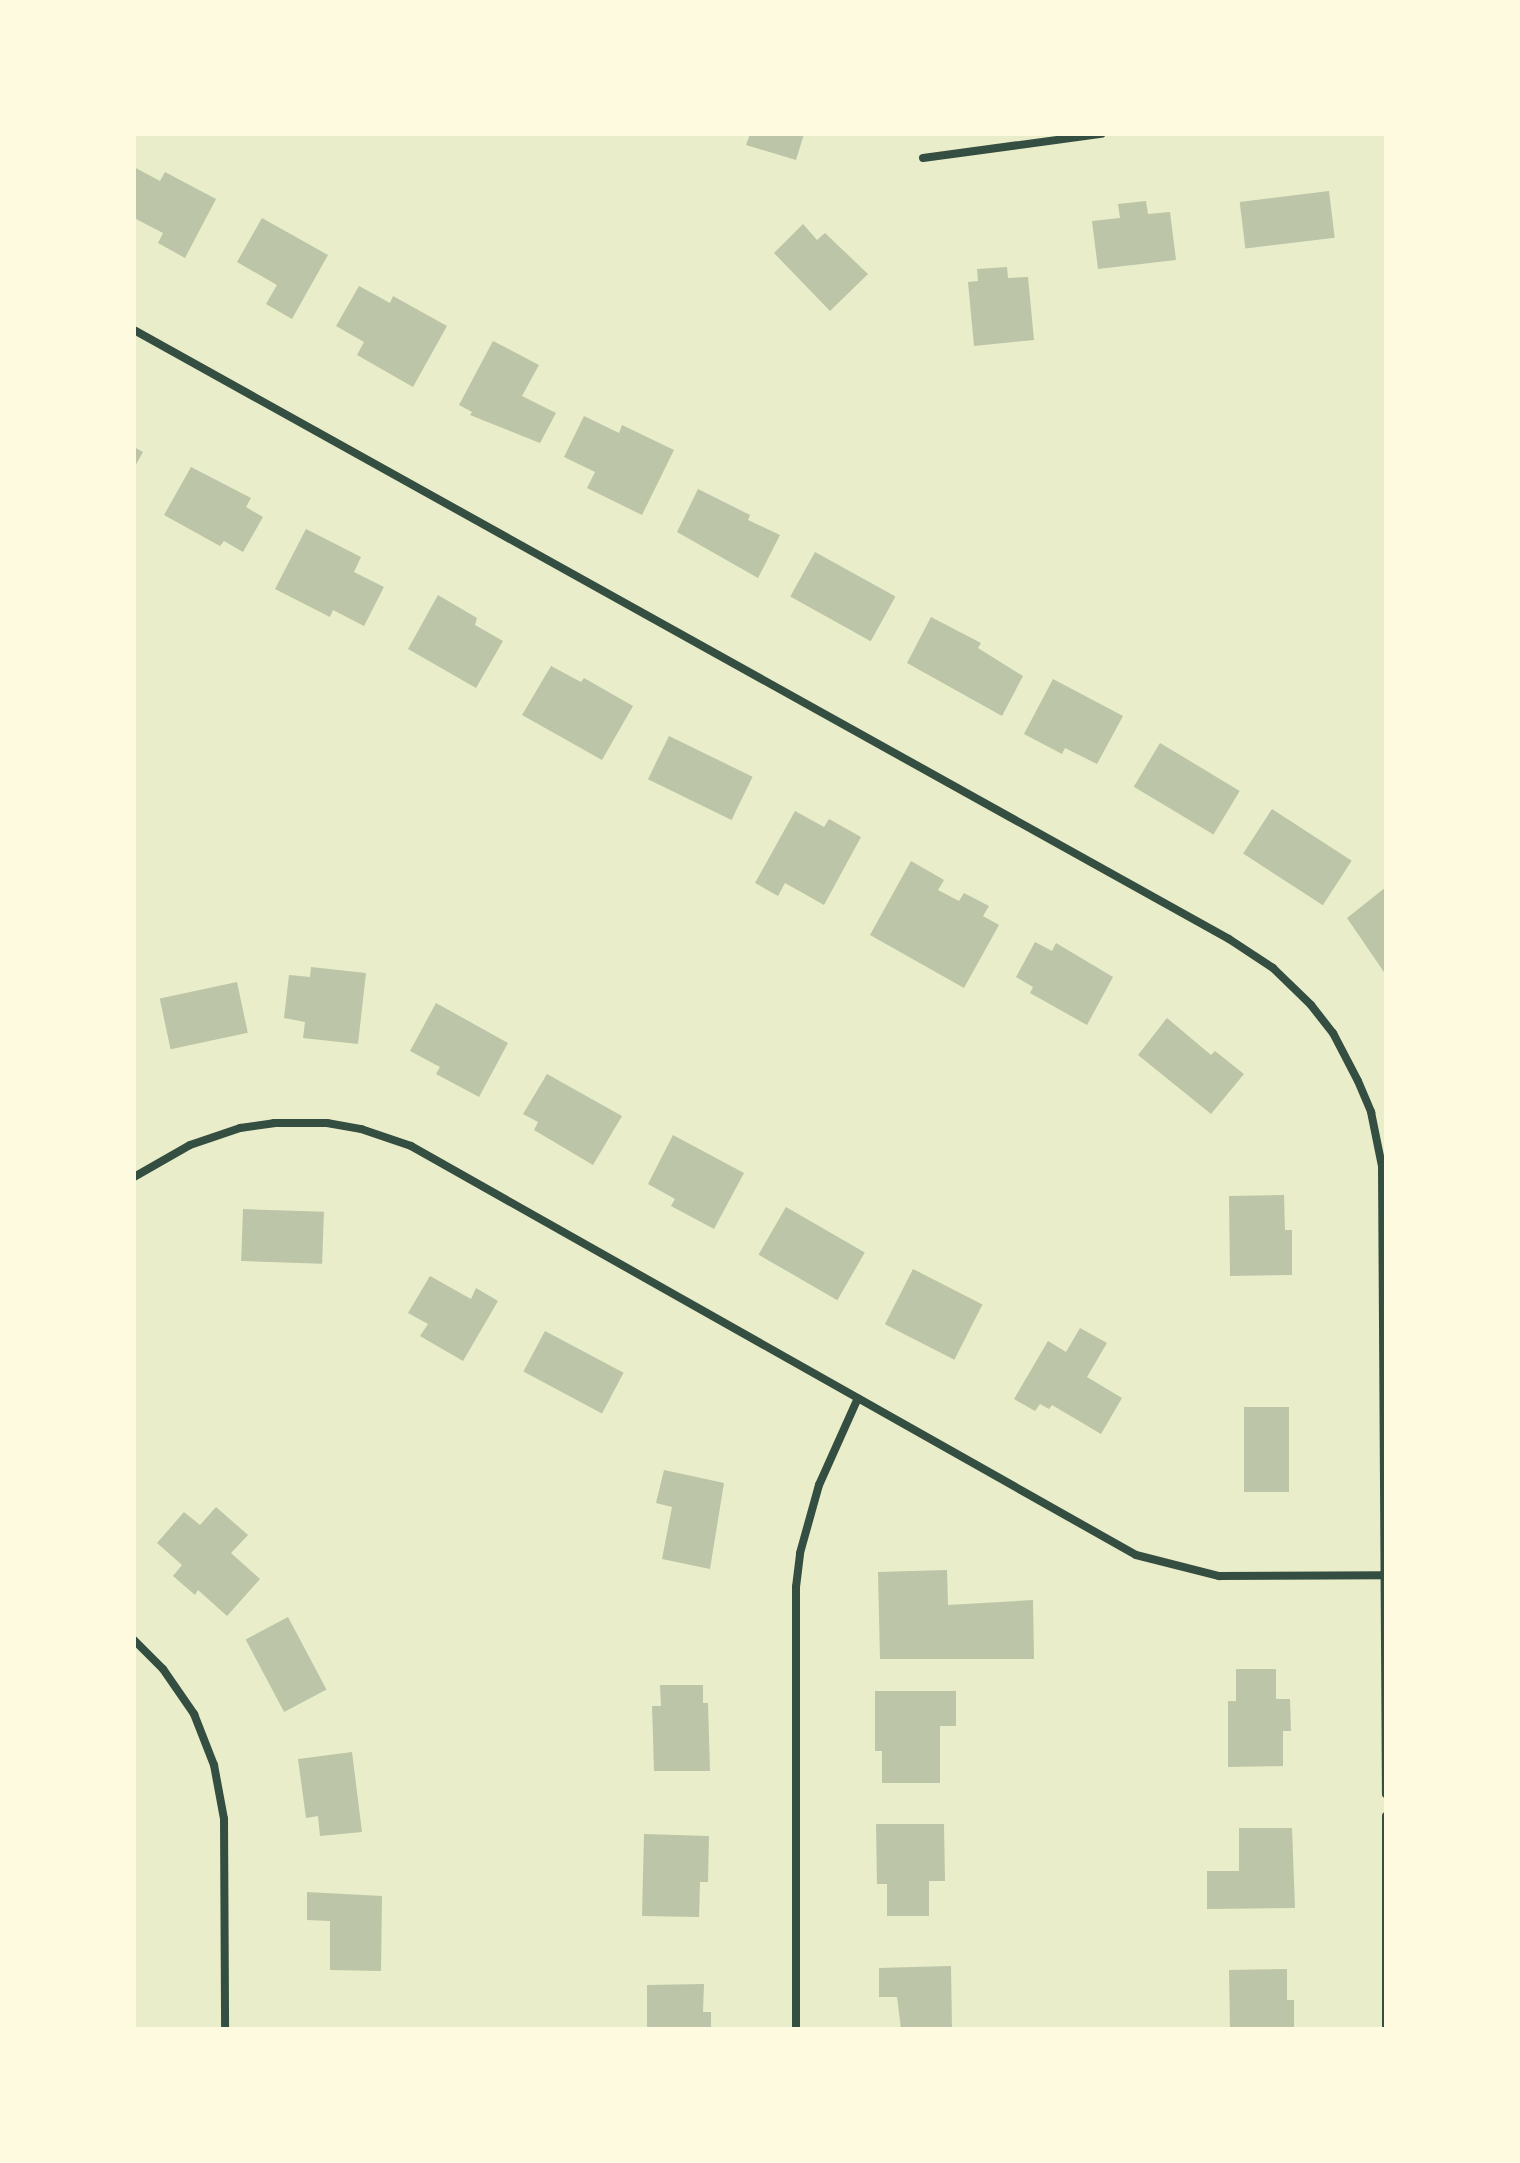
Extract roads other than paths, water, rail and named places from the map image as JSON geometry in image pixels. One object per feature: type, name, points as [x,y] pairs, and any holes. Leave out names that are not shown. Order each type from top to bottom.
[{"type":"street","points":[[923,158],[1101,134]]},
{"type":"street","points":[[134,330],[1229,939],[1287,979],[1322,1018],[1351,1064],[1371,1112],[1382,1166],[1386,1794]]},
{"type":"street","points":[[134,1177],[190,1145],[240,1128],[274,1123],[327,1123],[361,1129],[411,1146],[1136,1555],[1219,1576],[1386,1575]]},
{"type":"street","points":[[796,2029],[796,1587],[800,1553],[819,1485],[858,1398]]},
{"type":"street","points":[[134,1640],[163,1669],[194,1714],[214,1765],[224,1819],[225,2029]]},
{"type":"street","points":[[1386,1816],[1386,2029]]}]
